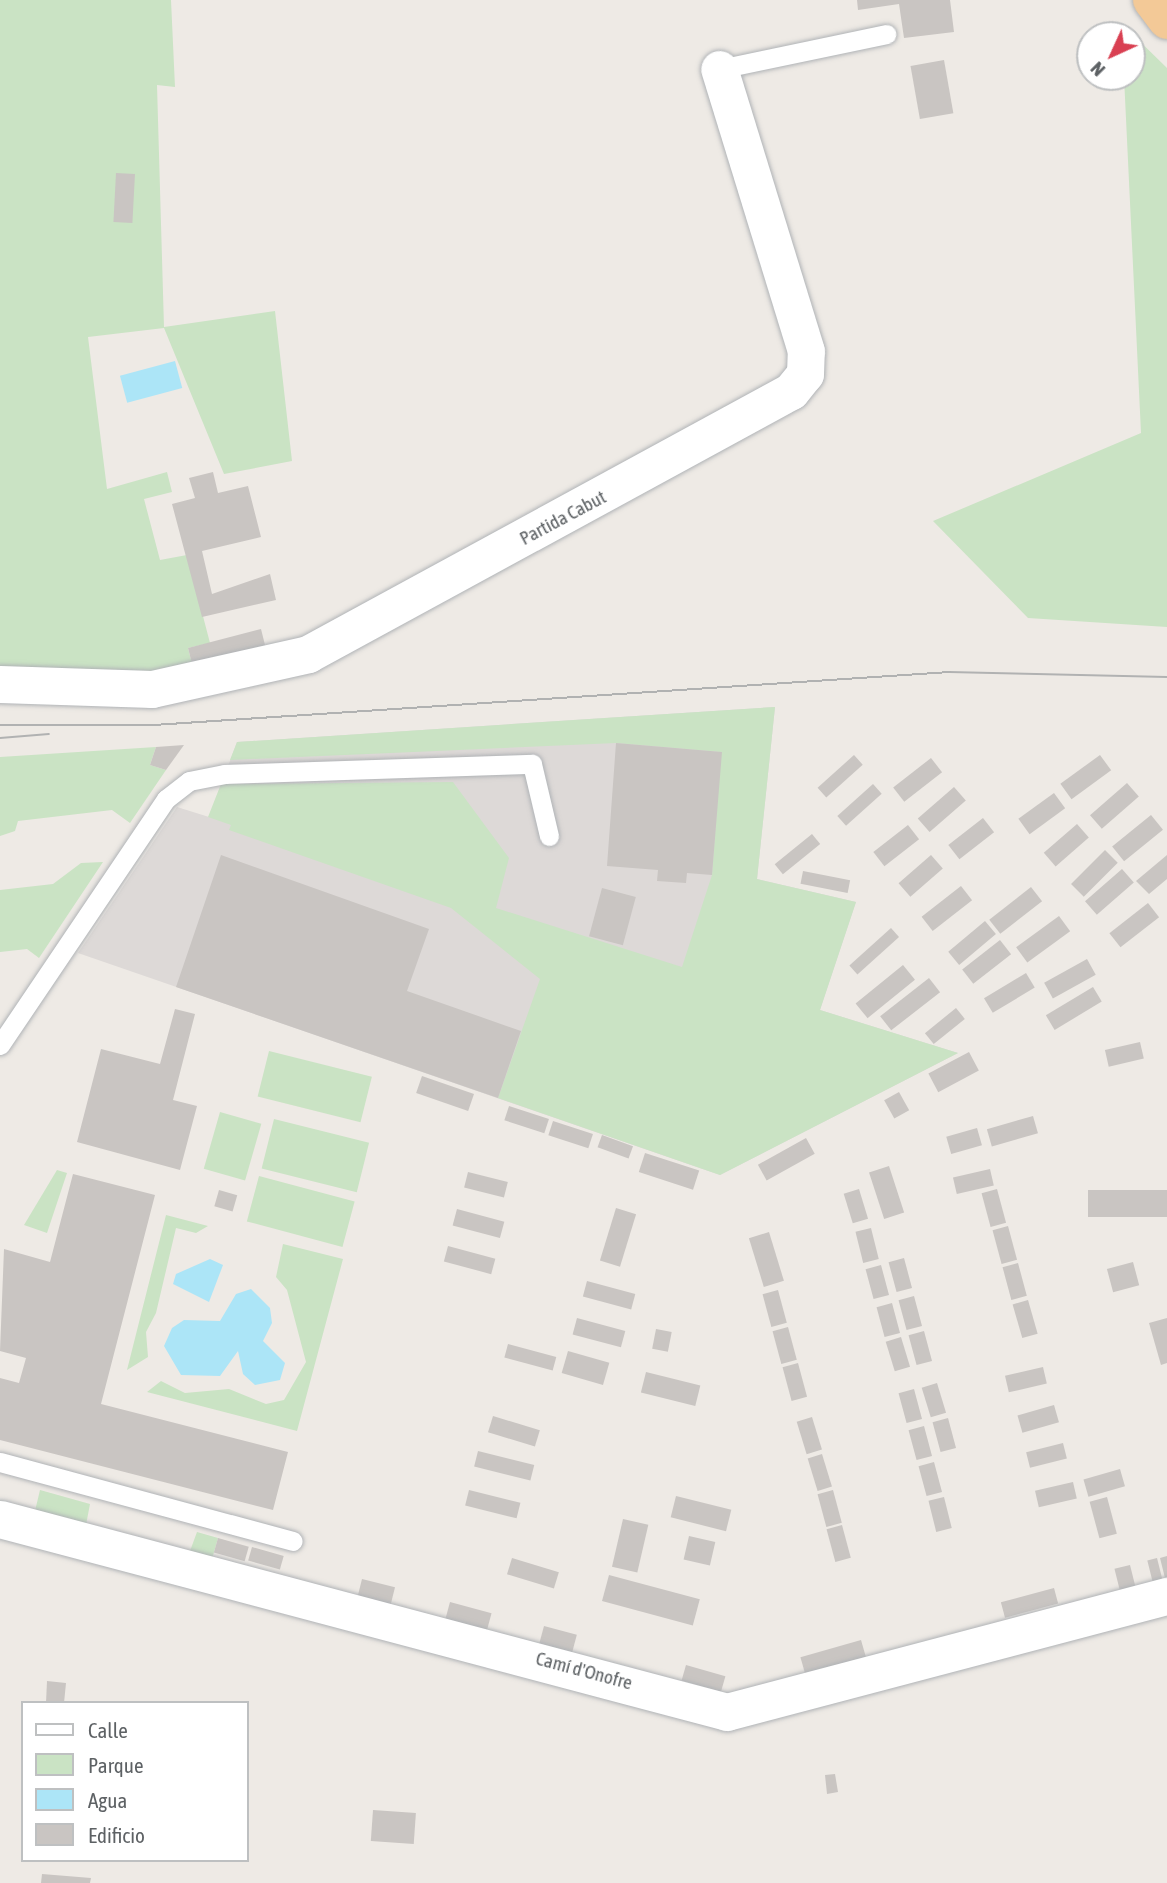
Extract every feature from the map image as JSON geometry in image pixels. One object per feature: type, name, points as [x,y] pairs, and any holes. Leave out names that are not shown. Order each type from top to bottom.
[{"type":"highway","points":[[1152,0],[1167,20]]},
{"type":"street","name":"Partida Cabut","points":[[0,684],[152,689],[308,654],[791,391],[805,374],[806,351],[719,69]]},
{"type":"street","name":"Camí d'Onofre","points":[[0,1519],[727,1713],[1167,1596]]},
{"type":"lane","points":[[719,69],[886,34]]},
{"type":"lane","points":[[0,1045],[166,799],[189,780],[225,774],[532,764],[549,836]]},
{"type":"lane","points":[[0,1462],[293,1541]]},
{"type":"shaded area","points":[[775,707],[757,879],[856,902],[820,1010],[958,1053],[720,1175],[78,953],[177,807],[209,817],[237,742]]},
{"type":"green space","points":[[0,0],[171,0],[175,87],[157,85],[164,327],[275,311],[292,461],[224,474],[164,328],[88,337],[107,489],[167,472],[172,492],[144,499],[160,560],[187,555],[210,643],[188,648],[194,672],[0,668]]},
{"type":"green space","points":[[1146,47],[1167,68],[1167,627],[1028,618],[933,521],[1141,433],[1125,91],[1146,91]]},
{"type":"green space","points":[[775,707],[757,879],[856,902],[820,1010],[958,1053],[720,1175],[498,1098],[540,979],[451,908],[229,830],[231,825],[208,817],[221,784],[453,782],[509,858],[496,908],[682,967],[712,875],[721,752],[616,743],[230,760],[237,742]]},
{"type":"green space","points":[[156,747],[150,765],[166,770],[130,823],[112,810],[18,821],[15,831],[0,836],[0,757]]},
{"type":"green space","points":[[103,862],[39,958],[27,949],[0,952],[0,890],[53,884],[81,863]]},
{"type":"green space","points":[[269,1051],[372,1077],[360,1122],[258,1097]]},
{"type":"green space","points":[[220,1112],[261,1124],[245,1181],[204,1169]]},
{"type":"green space","points":[[274,1119],[369,1143],[357,1192],[262,1168]]},
{"type":"green space","points":[[57,1170],[67,1173],[47,1233],[24,1225]]},
{"type":"green space","points":[[259,1176],[355,1202],[342,1247],[247,1221]]},
{"type":"green space","points":[[166,1215],[208,1226],[196,1233],[176,1228],[156,1313],[146,1332],[148,1357],[127,1370]]},
{"type":"green space","points":[[283,1244],[343,1259],[297,1431],[147,1392],[161,1381],[185,1393],[229,1389],[266,1404],[284,1400],[306,1362],[287,1290],[276,1277]]},
{"type":"green space","points":[[40,1490],[90,1504],[86,1525],[190,1551],[197,1532],[218,1538],[210,1566],[35,1511]]},
{"type":"water","points":[[175,361],[182,388],[127,403],[120,376]]},
{"type":"water","points":[[210,1259],[223,1265],[209,1302],[173,1284],[176,1274]]},
{"type":"water","points":[[251,1289],[270,1308],[272,1323],[263,1341],[285,1363],[280,1380],[255,1385],[243,1374],[238,1351],[220,1376],[181,1375],[164,1346],[172,1328],[184,1320],[220,1321],[236,1294]]},
{"type":"building","points":[[857,0],[950,0],[954,32],[904,38],[899,4],[858,10]]},
{"type":"building","points":[[944,60],[953,113],[920,119],[911,66]]},
{"type":"building","points":[[116,173],[135,174],[132,223],[113,222]]},
{"type":"building","points":[[213,472],[218,493],[248,486],[261,537],[202,551],[212,594],[270,574],[276,600],[202,617],[172,504],[195,498],[189,478]]},
{"type":"building","points":[[261,629],[266,649],[194,672],[188,648]]},
{"type":"building","points":[[616,743],[722,752],[712,875],[687,873],[686,883],[657,881],[658,870],[607,866]]},
{"type":"building","points":[[184,745],[166,770],[150,765],[156,747]]},
{"type":"building","points":[[854,755],[863,765],[826,797],[818,788]]},
{"type":"building","points":[[1100,755],[1111,770],[1072,799],[1060,784]]},
{"type":"building","points":[[931,758],[942,772],[904,802],[893,788]]},
{"type":"building","points":[[1127,783],[1139,797],[1102,829],[1090,815]]},
{"type":"building","points":[[873,784],[882,794],[846,826],[837,816]]},
{"type":"building","points":[[954,787],[966,801],[930,832],[918,818]]},
{"type":"building","points":[[1054,793],[1065,808],[1030,834],[1018,819]]},
{"type":"building","points":[[1151,815],[1163,830],[1124,861],[1112,846]]},
{"type":"building","points":[[983,818],[994,832],[959,859],[948,845]]},
{"type":"building","points":[[1077,824],[1089,838],[1056,866],[1044,853]]},
{"type":"building","points":[[908,825],[919,839],[884,866],[873,852]]},
{"type":"building","points":[[812,834],[820,844],[783,874],[775,864]]},
{"type":"building","points":[[1105,850],[1118,863],[1084,897],[1071,884]]},
{"type":"building","points":[[221,855],[429,929],[407,991],[521,1031],[498,1098],[176,987]]},
{"type":"building","points":[[931,855],[943,869],[910,897],[899,883]]},
{"type":"building","points":[[1167,855],[1167,879],[1149,894],[1136,881]]},
{"type":"building","points":[[1122,869],[1134,883],[1097,915],[1085,901]]},
{"type":"building","points":[[803,871],[850,880],[848,893],[801,884]]},
{"type":"building","points":[[961,886],[972,900],[933,931],[922,917]]},
{"type":"building","points":[[1031,887],[1042,901],[1000,934],[989,920]]},
{"type":"building","points":[[602,888],[636,897],[623,945],[589,936]]},
{"type":"building","points":[[1148,903],[1159,917],[1120,947],[1109,933]]},
{"type":"building","points":[[1059,916],[1070,931],[1027,963],[1016,947]]},
{"type":"building","points":[[985,921],[996,934],[959,965],[948,952]]},
{"type":"building","points":[[891,928],[899,937],[857,974],[849,965]]},
{"type":"building","points":[[1000,940],[1011,954],[973,984],[962,970]]},
{"type":"building","points":[[1087,959],[1096,975],[1053,998],[1044,983]]},
{"type":"building","points":[[903,965],[915,980],[868,1018],[856,1003]]},
{"type":"building","points":[[1026,973],[1035,988],[993,1013],[984,998]]},
{"type":"building","points":[[929,978],[940,992],[891,1030],[880,1016]]},
{"type":"building","points":[[1093,987],[1102,1002],[1055,1030],[1046,1015]]},
{"type":"building","points":[[956,1008],[965,1019],[934,1044],[925,1033]]},
{"type":"building","points":[[175,1009],[195,1014],[173,1100],[197,1106],[180,1170],[77,1142],[101,1049],[160,1064]]},
{"type":"building","points":[[1140,1042],[1144,1059],[1109,1067],[1105,1050]]},
{"type":"building","points":[[969,1052],[979,1071],[938,1092],[928,1074]]},
{"type":"building","points":[[422,1076],[474,1094],[468,1111],[416,1093]]},
{"type":"building","points":[[899,1092],[909,1110],[894,1119],[884,1100]]},
{"type":"building","points":[[509,1106],[549,1119],[544,1133],[504,1120]]},
{"type":"building","points":[[1033,1116],[1038,1133],[992,1147],[987,1129]]},
{"type":"building","points":[[553,1121],[593,1134],[588,1148],[548,1135]]},
{"type":"building","points":[[977,1128],[982,1145],[951,1154],[946,1137]]},
{"type":"building","points":[[602,1135],[633,1146],[629,1159],[598,1147]]},
{"type":"building","points":[[806,1138],[815,1154],[767,1180],[758,1165]]},
{"type":"building","points":[[645,1153],[699,1171],[693,1190],[639,1172]]},
{"type":"building","points":[[889,1166],[904,1213],[884,1219],[869,1172]]},
{"type":"building","points":[[990,1169],[994,1186],[957,1194],[953,1178]]},
{"type":"building","points":[[468,1172],[508,1182],[504,1197],[464,1188]]},
{"type":"building","points":[[73,1174],[155,1195],[101,1404],[288,1452],[273,1510],[0,1440],[0,1378],[19,1383],[26,1358],[0,1351],[4,1249],[50,1262]]},
{"type":"building","points":[[859,1189],[868,1219],[853,1223],[844,1194]]},
{"type":"building","points":[[997,1189],[1006,1223],[991,1227],[982,1193]]},
{"type":"building","points":[[219,1190],[237,1195],[233,1212],[214,1206]]},
{"type":"building","points":[[1088,1190],[1167,1190],[1167,1217],[1088,1217]]},
{"type":"building","points":[[616,1208],[636,1214],[620,1267],[600,1261]]},
{"type":"building","points":[[457,1209],[504,1222],[500,1238],[453,1225]]},
{"type":"building","points":[[1008,1226],[1017,1260],[1002,1264],[993,1230]]},
{"type":"building","points":[[871,1228],[879,1259],[863,1263],[855,1232]]},
{"type":"building","points":[[769,1232],[784,1281],[764,1287],[749,1238]]},
{"type":"building","points":[[448,1246],[495,1259],[491,1274],[444,1261]]},
{"type":"building","points":[[904,1258],[912,1288],[897,1292],[889,1262]]},
{"type":"building","points":[[1133,1262],[1139,1285],[1113,1292],[1107,1269]]},
{"type":"building","points":[[1018,1263],[1027,1296],[1011,1300],[1003,1267]]},
{"type":"building","points":[[881,1265],[889,1295],[874,1299],[866,1269]]},
{"type":"building","points":[[587,1281],[635,1294],[631,1309],[583,1296]]},
{"type":"building","points":[[778,1290],[787,1323],[771,1327],[763,1294]]},
{"type":"building","points":[[914,1296],[922,1326],[907,1330],[899,1300]]},
{"type":"building","points":[[1028,1300],[1038,1334],[1022,1338],[1013,1304]]},
{"type":"building","points":[[892,1303],[900,1333],[885,1337],[877,1307]]},
{"type":"building","points":[[577,1318],[625,1331],[621,1347],[573,1334]]},
{"type":"building","points":[[1167,1318],[1167,1363],[1161,1365],[1149,1323]]},
{"type":"building","points":[[788,1327],[797,1360],[781,1364],[773,1331]]},
{"type":"building","points":[[656,1329],[672,1332],[668,1352],[652,1349]]},
{"type":"building","points":[[924,1331],[932,1361],[917,1365],[909,1335]]},
{"type":"building","points":[[901,1337],[910,1367],[895,1371],[886,1342]]},
{"type":"building","points":[[508,1344],[556,1357],[553,1370],[504,1358]]},
{"type":"building","points":[[568,1351],[609,1363],[603,1385],[562,1373]]},
{"type":"building","points":[[798,1363],[807,1397],[792,1401],[783,1367]]},
{"type":"building","points":[[1043,1367],[1047,1384],[1009,1392],[1005,1376]]},
{"type":"building","points":[[646,1372],[700,1386],[695,1406],[641,1392]]},
{"type":"building","points":[[937,1383],[946,1413],[931,1417],[922,1388]]},
{"type":"building","points":[[914,1389],[922,1419],[907,1423],[899,1393]]},
{"type":"building","points":[[1054,1405],[1059,1422],[1022,1433],[1017,1415]]},
{"type":"building","points":[[493,1416],[540,1430],[535,1447],[488,1432]]},
{"type":"building","points":[[812,1417],[822,1450],[807,1454],[797,1422]]},
{"type":"building","points":[[948,1418],[956,1448],[941,1452],[933,1422]]},
{"type":"building","points":[[924,1426],[932,1456],[917,1460],[909,1430]]},
{"type":"building","points":[[1063,1443],[1067,1459],[1030,1468],[1026,1452]]},
{"type":"building","points":[[478,1451],[534,1465],[530,1481],[474,1467]]},
{"type":"building","points":[[822,1454],[832,1487],[818,1491],[808,1458]]},
{"type":"building","points":[[934,1462],[942,1492],[927,1496],[919,1466]]},
{"type":"building","points":[[1120,1469],[1125,1486],[1088,1497],[1083,1479]]},
{"type":"building","points":[[1073,1482],[1077,1499],[1039,1507],[1035,1491]]},
{"type":"building","points":[[469,1490],[520,1503],[517,1518],[465,1506]]},
{"type":"building","points":[[833,1490],[842,1523],[826,1527],[818,1494]]},
{"type":"building","points":[[676,1496],[731,1510],[726,1531],[671,1517]]},
{"type":"building","points":[[944,1497],[952,1528],[936,1532],[928,1501]]},
{"type":"building","points":[[1107,1497],[1117,1534],[1099,1538],[1090,1502]]},
{"type":"building","points":[[623,1519],[648,1525],[637,1573],[612,1567]]},
{"type":"building","points":[[842,1525],[851,1558],[835,1562],[827,1529]]},
{"type":"building","points":[[689,1536],[715,1542],[710,1565],[684,1559]]},
{"type":"building","points":[[218,1538],[249,1547],[245,1561],[214,1552]]},
{"type":"building","points":[[252,1547],[284,1556],[280,1570],[248,1560]]},
{"type":"building","points":[[1167,1556],[1167,1582],[1166,1582],[1160,1558]]},
{"type":"building","points":[[512,1558],[559,1572],[554,1589],[507,1574]]},
{"type":"building","points":[[1157,1558],[1163,1582],[1153,1585],[1147,1560]]},
{"type":"building","points":[[1130,1565],[1136,1589],[1121,1593],[1114,1569]]},
{"type":"building","points":[[609,1575],[700,1599],[693,1625],[602,1601]]},
{"type":"building","points":[[362,1579],[395,1587],[391,1605],[358,1596]]},
{"type":"building","points":[[1054,1588],[1058,1603],[1005,1618],[1001,1602]]},
{"type":"building","points":[[450,1602],[492,1613],[487,1631],[445,1620]]},
{"type":"building","points":[[544,1626],[577,1635],[572,1653],[539,1644]]},
{"type":"building","points":[[861,1640],[866,1657],[805,1675],[800,1657]]},
{"type":"building","points":[[686,1665],[725,1676],[721,1692],[682,1680]]},
{"type":"building","points":[[47,1681],[66,1683],[64,1701],[46,1701]]},
{"type":"building","points":[[835,1774],[838,1792],[827,1794],[825,1775]]},
{"type":"building","points":[[373,1810],[416,1813],[414,1844],[371,1841]]},
{"type":"building","points":[[42,1874],[91,1878],[90,1883],[41,1883]]},
{"type":"tram line","points":[[0,725],[154,725],[950,672],[1167,677]]},
{"type":"tram line","points":[[0,738],[49,734]]}]
